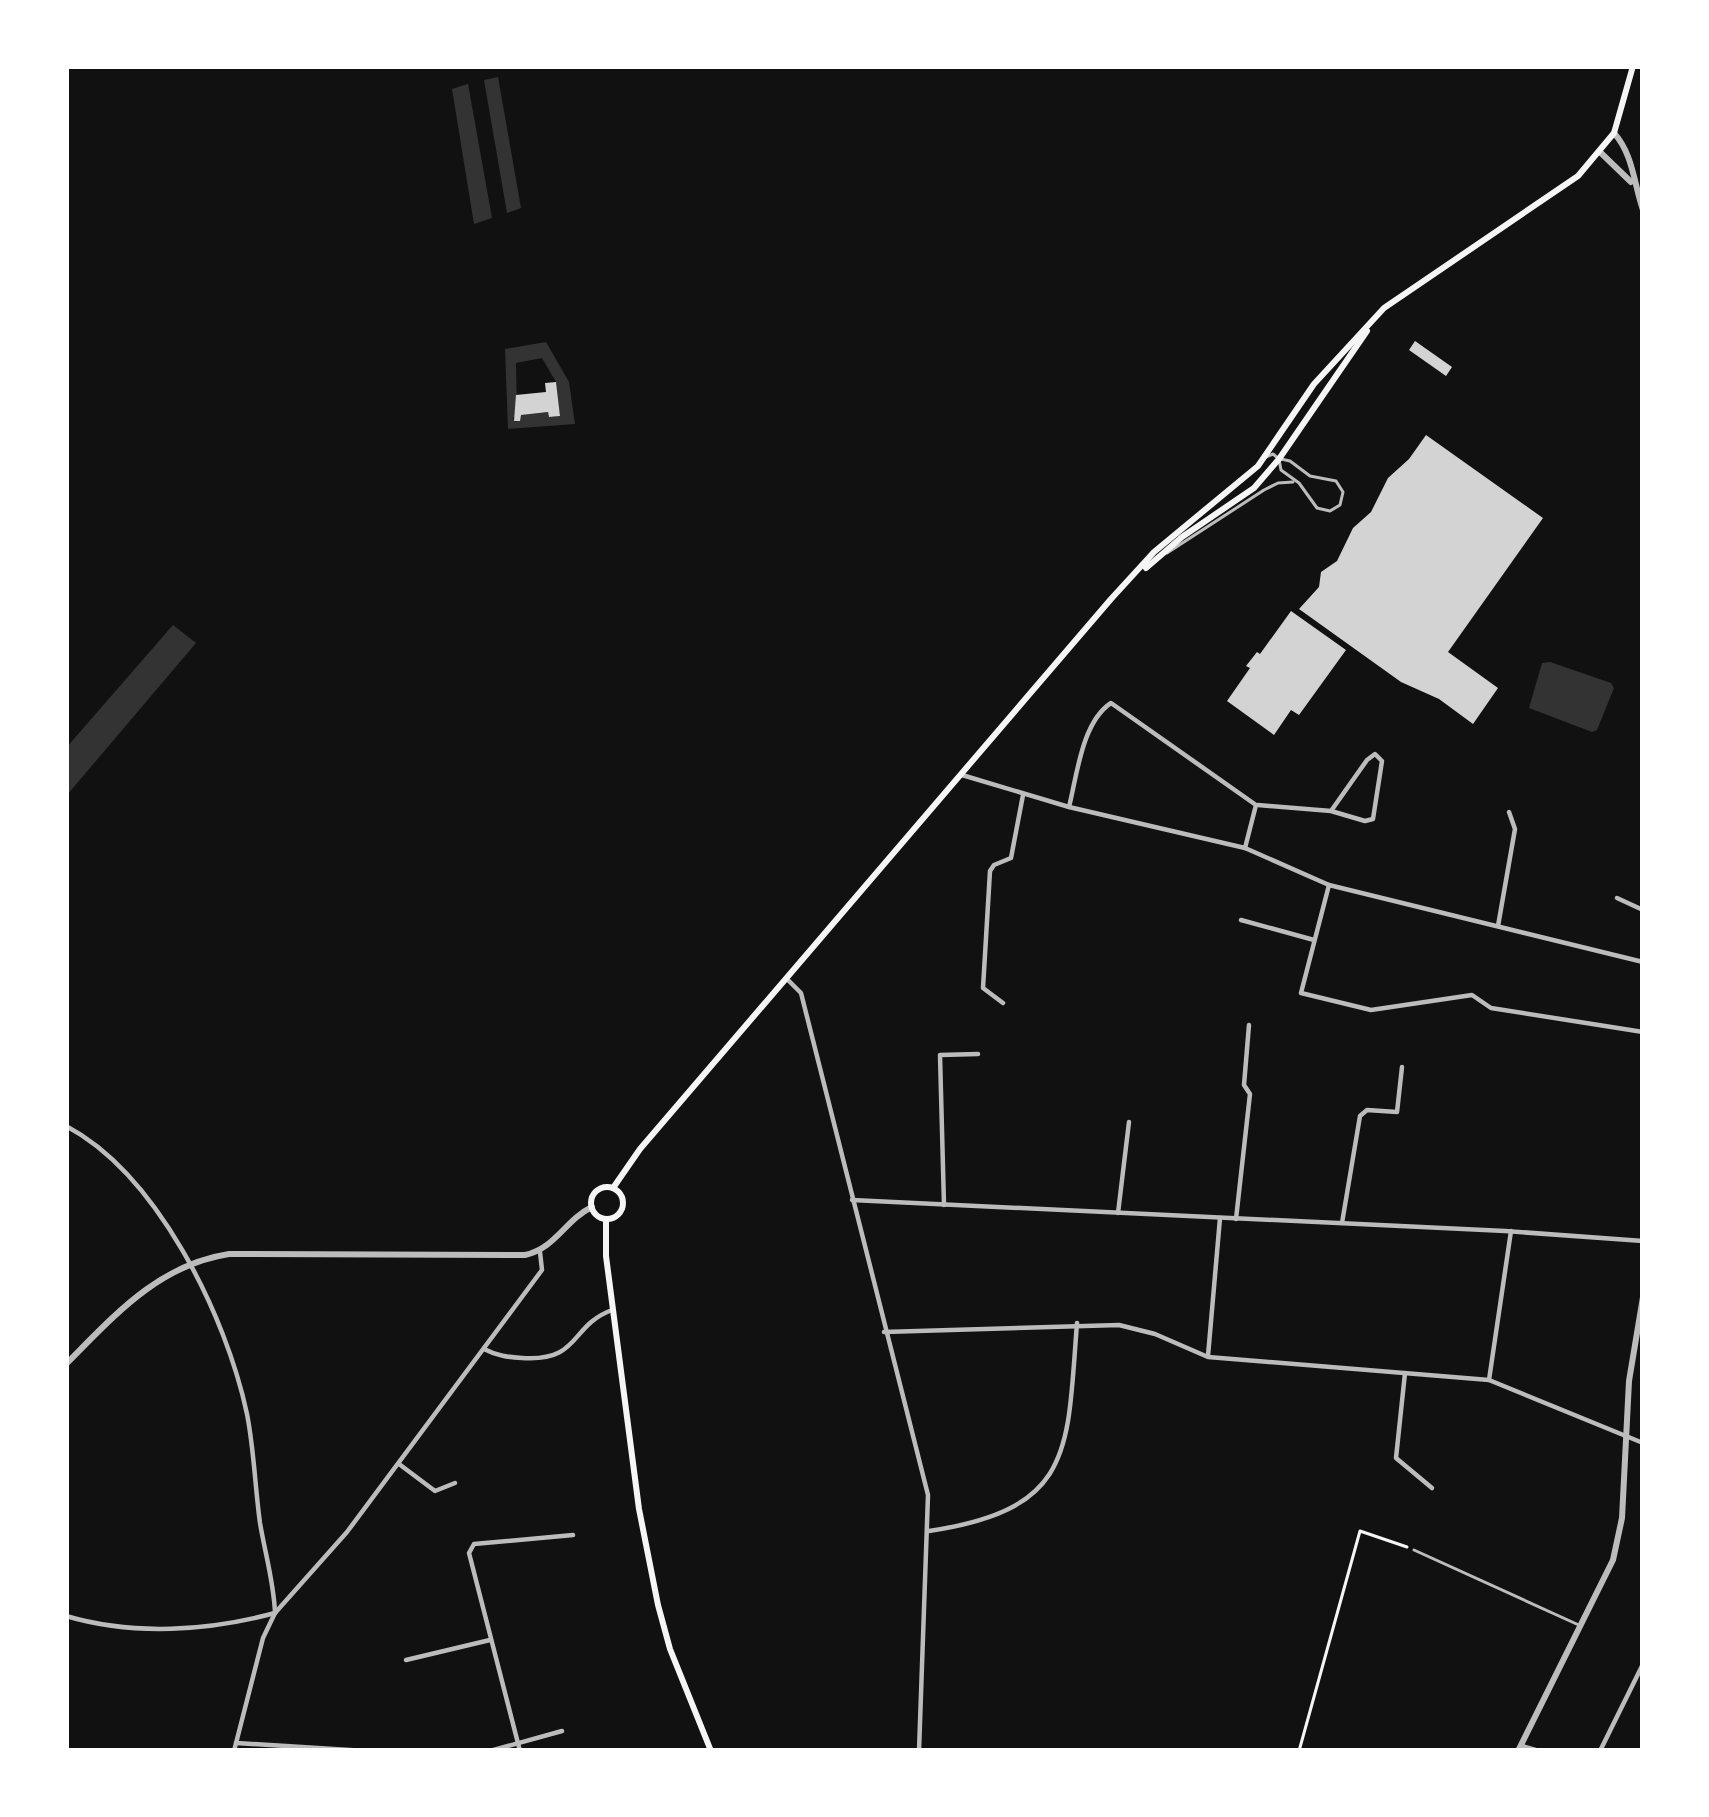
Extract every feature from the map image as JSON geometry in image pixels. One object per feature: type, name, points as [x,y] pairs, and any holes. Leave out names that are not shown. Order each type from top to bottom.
[{"type":"main road","points":[[1136,575],[1254,488],[1332,362],[1384,308],[1578,176],[1614,133],[1633,66]]},
{"type":"main road","points":[[614,1188],[623,1204],[616,1216],[606,1219],[592,1207],[597,1191],[614,1188],[640,1149],[1154,552],[1289,445],[1367,330],[1413,287]]},
{"type":"main road","points":[[606,1219],[612,1310],[639,1509],[670,1649],[711,1751]]},
{"type":"street","points":[[1614,133],[1630,161],[1643,210]]},
{"type":"street","points":[[1600,152],[1634,184]]},
{"type":"street","points":[[1069,807],[1092,725],[1105,706],[1112,704],[1256,805],[1373,819],[1382,761],[1376,754],[1331,811]]},
{"type":"street","points":[[962,776],[1069,807],[1245,848],[1329,885],[1643,962]]},
{"type":"street","points":[[1003,1004],[983,988],[990,871],[1016,850],[1023,795]]},
{"type":"street","points":[[1245,848],[1256,805]]},
{"type":"street","points":[[1498,926],[1515,829],[1509,812]]},
{"type":"street","points":[[1329,885],[1301,993],[1371,1010],[1472,995],[1491,1008],[1643,1032]]},
{"type":"street","points":[[1617,898],[1643,910]]},
{"type":"street","points":[[1241,920],[1314,940]]},
{"type":"street","points":[[786,978],[800,993],[928,1495],[919,1751]]},
{"type":"street","points":[[1236,1219],[1250,1094],[1244,1085],[1249,1024]]},
{"type":"street","points":[[944,1205],[940,1055],[978,1054]]},
{"type":"street","points":[[1342,1223],[1360,1116],[1367,1110],[1397,1112],[1402,1067]]},
{"type":"street","points":[[1118,1213],[1129,1122]]},
{"type":"street","points":[[66,1126],[92,1140],[123,1170],[161,1218],[188,1263],[227,1351],[247,1414],[275,1613]]},
{"type":"street","points":[[851,1200],[1643,1241]]},
{"type":"street","points":[[66,1364],[122,1308],[188,1263],[229,1254],[510,1256],[540,1252],[592,1207]]},
{"type":"street","points":[[1208,1357],[1220,1218]]},
{"type":"street","points":[[1489,1380],[1511,1232]]},
{"type":"street","points":[[366,1751],[235,1747],[263,1638],[275,1613],[347,1532],[478,1361],[542,1270],[540,1252]]},
{"type":"street","points":[[1539,1751],[1519,1748],[1583,1627],[1617,1544],[1625,1434],[1643,1298]]},
{"type":"street","points":[[484,1349],[496,1356],[548,1360],[565,1351],[596,1317],[612,1310]]},
{"type":"street","points":[[928,1531],[1003,1512],[1034,1494],[1054,1472],[1066,1437],[1077,1323]]},
{"type":"street","points":[[884,1332],[1119,1325],[1155,1334],[1208,1357],[1489,1380],[1643,1442]]},
{"type":"street","points":[[1405,1373],[1396,1458],[1432,1488]]},
{"type":"street","points":[[400,1464],[435,1491],[455,1483]]},
{"type":"street","points":[[519,1747],[469,1553],[474,1544],[573,1535]]},
{"type":"street","points":[[66,1616],[151,1629],[238,1623],[275,1613]]},
{"type":"street","points":[[406,1660],[490,1640]]},
{"type":"street","points":[[1600,1751],[1643,1664]]},
{"type":"street","points":[[490,1751],[519,1747],[562,1731]]},
{"type":"lane","points":[[1289,445],[1290,461]]},
{"type":"lane","points":[[1272,457],[1290,461],[1310,476],[1332,479],[1342,488],[1340,505],[1321,510],[1272,457]]},
{"type":"lane","points":[[1151,564],[1264,490],[1278,483],[1299,483]]},
{"type":"lane","points":[[1414,1550],[1583,1627]]},
{"type":"path","points":[[1299,1751],[1360,1531],[1414,1550]]},
{"type":"shaded area","points":[[498,77],[521,208],[507,213],[484,80]]},
{"type":"shaded area","points":[[468,84],[492,218],[474,224],[452,89]]},
{"type":"shaded area","points":[[546,342],[569,382],[575,424],[508,429],[505,349]],"holes":[[[542,358],[556,382],[560,416],[549,417],[548,412],[513,419],[517,413],[516,363]]]},
{"type":"shaded area","points":[[173,625],[196,643],[67,795],[66,748]]},
{"type":"shaded area","points":[[1542,663],[1611,683],[1614,688],[1597,730],[1529,708]]},
{"type":"building","points":[[1415,341],[1452,367],[1446,376],[1409,350]]},
{"type":"building","points":[[556,382],[560,416],[549,417],[548,412],[521,415],[520,421],[514,421],[516,395],[546,392],[545,383]]},
{"type":"building","points":[[1426,435],[1543,518],[1448,652],[1498,688],[1473,724],[1439,699],[1401,682],[1299,609],[1319,587],[1321,572],[1337,561],[1353,528],[1371,512],[1388,478]]},
{"type":"building","points":[[1291,611],[1346,650],[1299,715],[1291,710],[1274,735],[1227,701],[1250,668],[1246,666]]}]
